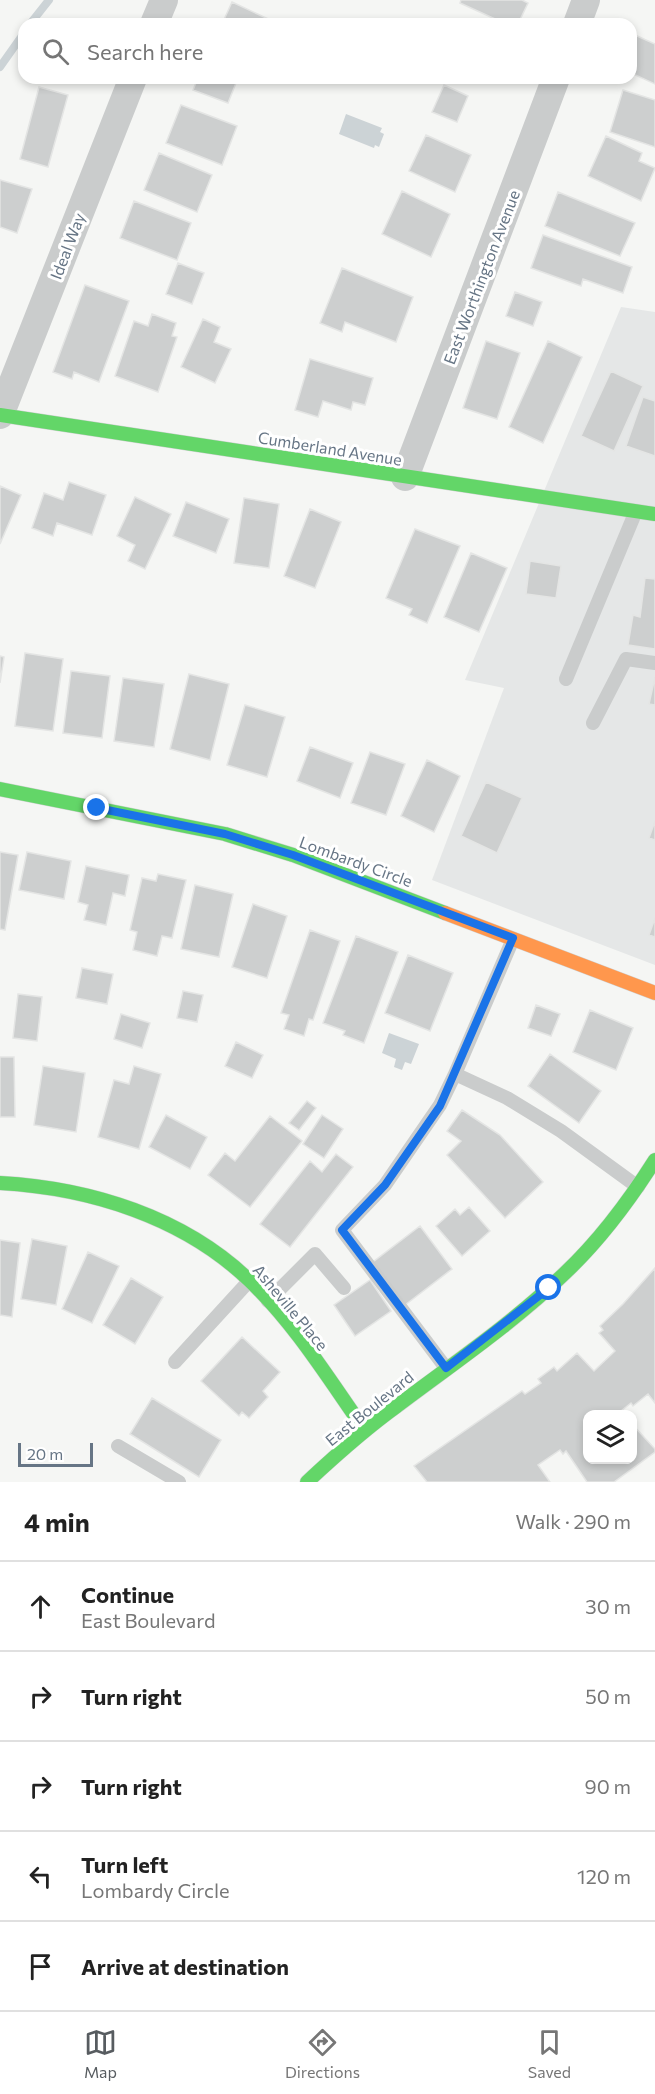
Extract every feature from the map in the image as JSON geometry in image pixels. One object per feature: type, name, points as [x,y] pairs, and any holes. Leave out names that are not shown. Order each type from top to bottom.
[{"type":"street","points":[[156,18],[164,0]]},
{"type":"street","points":[[579,18],[586,0]]},
{"type":"street","name":"Ideal Way","points":[[0,415],[131,84]]},
{"type":"street","name":"East Worthington Avenue","points":[[405,477],[554,84]]},
{"type":"street","name":"Cumberland Avenue","points":[[0,415],[655,514]]},
{"type":"street","name":"Lombardy Circle","points":[[0,789],[225,834],[293,855],[655,993]]},
{"type":"street","name":"East Boulevard","points":[[307,1482],[364,1429],[549,1288],[574,1264],[618,1214],[655,1160]]},
{"type":"street","name":"Asheville Place","points":[[0,1183],[49,1187],[100,1199],[152,1217],[178,1229],[211,1249],[250,1280],[290,1326],[364,1429]]},
{"type":"lane","points":[[566,679],[636,511]]},
{"type":"lane","points":[[593,723],[626,659],[655,663]]},
{"type":"lane","points":[[446,1368],[342,1230],[391,1178],[440,1106],[513,938]]},
{"type":"lane","points":[[455,1074],[507,1098],[561,1131],[638,1187]]},
{"type":"lane","points":[[267,1301],[315,1254],[344,1288]]},
{"type":"lane","points":[[175,1362],[250,1280]]},
{"type":"lane","points":[[118,1446],[179,1482]]},
{"type":"lane","points":[[320,1469],[334,1482]]},
{"type":"shaded area","points":[[346,114],[382,128],[380,132],[384,134],[379,147],[375,145],[374,148],[339,134]]},
{"type":"shaded area","points":[[621,307],[655,312],[655,965],[432,880],[504,688],[465,680]]},
{"type":"shaded area","points":[[389,1033],[419,1044],[411,1064],[405,1062],[402,1070],[394,1067],[396,1059],[382,1053]]},
{"type":"building","points":[[461,0],[522,0],[528,3],[521,18],[493,18],[460,3]]},
{"type":"building","points":[[232,2],[266,18],[225,18]]},
{"type":"building","points":[[637,36],[655,44],[655,84],[637,76]]},
{"type":"building","points":[[196,84],[236,84],[228,103],[193,90]]},
{"type":"building","points":[[444,85],[468,96],[457,122],[432,112]]},
{"type":"building","points":[[39,87],[68,95],[48,167],[20,159]]},
{"type":"building","points":[[623,90],[655,100],[655,147],[610,132]]},
{"type":"building","points":[[181,105],[237,126],[222,165],[166,143]]},
{"type":"building","points":[[426,135],[471,155],[455,192],[409,171]]},
{"type":"building","points":[[606,136],[642,153],[639,161],[655,168],[641,201],[588,176]]},
{"type":"building","points":[[159,153],[212,175],[197,212],[144,190]]},
{"type":"building","points":[[0,180],[32,189],[17,233],[0,227]]},
{"type":"building","points":[[402,191],[450,214],[431,257],[382,234]]},
{"type":"building","points":[[558,192],[635,223],[620,256],[545,226]]},
{"type":"building","points":[[134,201],[191,223],[177,260],[120,238]]},
{"type":"building","points":[[543,235],[632,267],[623,293],[583,279],[581,286],[531,268]]},
{"type":"building","points":[[178,263],[204,273],[192,304],[166,294]]},
{"type":"building","points":[[342,268],[413,297],[396,342],[345,322],[342,332],[320,323]]},
{"type":"building","points":[[85,285],[129,301],[99,382],[74,372],[72,379],[53,372]]},
{"type":"building","points":[[515,292],[542,302],[533,326],[506,316]]},
{"type":"building","points":[[152,314],[176,323],[172,336],[177,337],[158,392],[115,376],[134,321],[148,326]]},
{"type":"building","points":[[203,319],[220,327],[214,342],[231,349],[215,383],[181,367]]},
{"type":"building","points":[[486,341],[520,353],[497,419],[463,408]]},
{"type":"building","points":[[548,341],[582,357],[543,443],[509,427]]},
{"type":"building","points":[[310,359],[373,378],[365,405],[353,402],[351,410],[323,401],[318,417],[295,410]]},
{"type":"building","points":[[611,371],[643,386],[614,451],[581,436]]},
{"type":"building","points":[[643,397],[655,401],[655,456],[626,446]]},
{"type":"building","points":[[69,482],[106,495],[92,535],[57,523],[53,536],[32,528],[44,493],[63,500]]},
{"type":"building","points":[[0,486],[21,495],[0,544]]},
{"type":"building","points":[[135,497],[171,514],[145,569],[128,561],[135,545],[117,536]]},
{"type":"building","points":[[244,498],[279,504],[269,568],[234,563]]},
{"type":"building","points":[[186,502],[229,519],[216,553],[173,536]]},
{"type":"building","points":[[310,509],[341,522],[315,588],[284,576]]},
{"type":"building","points":[[415,529],[460,546],[427,623],[409,615],[412,609],[386,598]]},
{"type":"building","points":[[471,553],[507,568],[479,632],[444,617]]},
{"type":"building","points":[[530,561],[561,566],[556,598],[526,594]]},
{"type":"building","points":[[645,578],[655,579],[655,649],[628,645],[633,615],[640,617]]},
{"type":"building","points":[[25,653],[63,659],[53,731],[15,726]]},
{"type":"building","points":[[0,656],[4,657],[0,683]]},
{"type":"building","points":[[71,671],[110,676],[102,738],[63,733]]},
{"type":"building","points":[[189,674],[229,684],[210,760],[170,749]]},
{"type":"building","points":[[655,677],[655,705],[649,704]]},
{"type":"building","points":[[123,678],[164,684],[154,747],[114,741]]},
{"type":"building","points":[[245,705],[285,717],[267,777],[227,765]]},
{"type":"building","points":[[310,747],[353,763],[340,798],[297,781]]},
{"type":"building","points":[[370,752],[405,764],[386,815],[351,803]]},
{"type":"building","points":[[427,760],[460,776],[434,832],[401,816]]},
{"type":"building","points":[[486,782],[522,798],[497,853],[461,836]]},
{"type":"building","points":[[655,821],[655,840],[649,838]]},
{"type":"building","points":[[0,852],[18,855],[5,930],[0,929]]},
{"type":"building","points":[[27,852],[71,861],[64,899],[19,890]]},
{"type":"building","points":[[86,866],[129,875],[125,896],[113,893],[106,925],[84,920],[88,905],[78,902]]},
{"type":"building","points":[[158,874],[186,880],[172,938],[162,936],[157,956],[133,950],[137,932],[130,930],[142,878],[156,881]]},
{"type":"building","points":[[195,885],[233,894],[219,957],[181,949]]},
{"type":"building","points":[[253,904],[287,916],[267,978],[232,967]]},
{"type":"building","points":[[655,918],[655,937],[649,935]]},
{"type":"building","points":[[310,930],[340,941],[313,1020],[309,1019],[304,1036],[284,1029],[289,1015],[281,1013]]},
{"type":"building","points":[[356,936],[398,952],[364,1043],[343,1035],[345,1031],[323,1023]]},
{"type":"building","points":[[408,955],[453,973],[430,1031],[385,1013]]},
{"type":"building","points":[[82,968],[113,974],[107,1004],[76,998]]},
{"type":"building","points":[[183,991],[203,995],[197,1022],[177,1018]]},
{"type":"building","points":[[18,994],[42,997],[37,1041],[13,1038]]},
{"type":"building","points":[[536,1005],[560,1014],[551,1036],[528,1028]]},
{"type":"building","points":[[590,1010],[633,1028],[616,1070],[573,1052]]},
{"type":"building","points":[[121,1014],[150,1023],[142,1048],[114,1039]]},
{"type":"building","points":[[236,1042],[263,1055],[252,1078],[225,1066]]},
{"type":"building","points":[[550,1054],[601,1091],[579,1123],[528,1086]]},
{"type":"building","points":[[0,1057],[14,1057],[15,1117],[0,1117]]},
{"type":"building","points":[[43,1066],[85,1073],[76,1132],[34,1125]]},
{"type":"building","points":[[134,1066],[161,1074],[139,1149],[98,1137],[114,1080],[129,1084]]},
{"type":"building","points":[[307,1101],[316,1108],[299,1130],[289,1123]]},
{"type":"building","points":[[462,1110],[500,1135],[543,1182],[505,1218],[447,1155],[461,1141],[447,1131]]},
{"type":"building","points":[[166,1115],[207,1137],[190,1169],[149,1147]]},
{"type":"building","points":[[322,1115],[343,1129],[324,1158],[303,1144]]},
{"type":"building","points":[[270,1116],[302,1141],[250,1207],[208,1175],[225,1153],[235,1161]]},
{"type":"building","points":[[336,1154],[353,1167],[290,1247],[260,1224],[310,1161],[322,1172]]},
{"type":"building","points":[[469,1207],[490,1231],[462,1256],[436,1226],[455,1209],[460,1215]]},
{"type":"building","points":[[420,1226],[452,1269],[405,1305],[373,1262]]},
{"type":"building","points":[[32,1239],[67,1246],[56,1305],[21,1299]]},
{"type":"building","points":[[0,1240],[20,1243],[12,1317],[0,1315]]},
{"type":"building","points":[[88,1252],[119,1266],[92,1323],[62,1309]]},
{"type":"building","points":[[655,1268],[655,1403],[648,1394],[633,1406],[631,1403],[622,1410],[583,1410],[583,1464],[637,1464],[637,1429],[655,1449],[655,1452],[614,1482],[587,1482],[566,1451],[563,1454],[560,1450],[538,1465],[550,1482],[427,1482],[414,1466],[522,1391],[525,1394],[541,1383],[538,1379],[554,1367],[557,1371],[577,1353],[594,1371],[615,1351],[599,1333],[603,1330],[600,1326]]},
{"type":"building","points":[[131,1278],[163,1297],[135,1344],[103,1325]]},
{"type":"building","points":[[370,1280],[391,1311],[355,1336],[334,1305]]},
{"type":"building","points":[[242,1337],[280,1372],[263,1391],[268,1397],[249,1418],[242,1412],[239,1416],[201,1381]]},
{"type":"building","points":[[152,1398],[221,1440],[199,1477],[130,1434]]},
{"type":"waterway","points":[[35,18],[49,0]]},
{"type":"waterway","points":[[0,67],[18,42]]},
{"type":"traffic: fast","points":[[0,415],[655,514]]},
{"type":"traffic: fast","points":[[0,789],[225,834],[293,855],[445,913]]},
{"type":"traffic: fast","points":[[307,1482],[374,1424],[504,1326],[565,1273],[613,1219],[655,1160]]},
{"type":"traffic: fast","points":[[0,1183],[68,1191],[101,1199],[166,1223],[196,1239],[250,1281],[282,1315],[364,1429]]},
{"type":"traffic: slow","points":[[445,913],[655,993]]},
{"type":"route","points":[[97,808],[225,834],[293,855],[513,938],[440,1106],[385,1185],[342,1230],[446,1368],[549,1288]]}]
